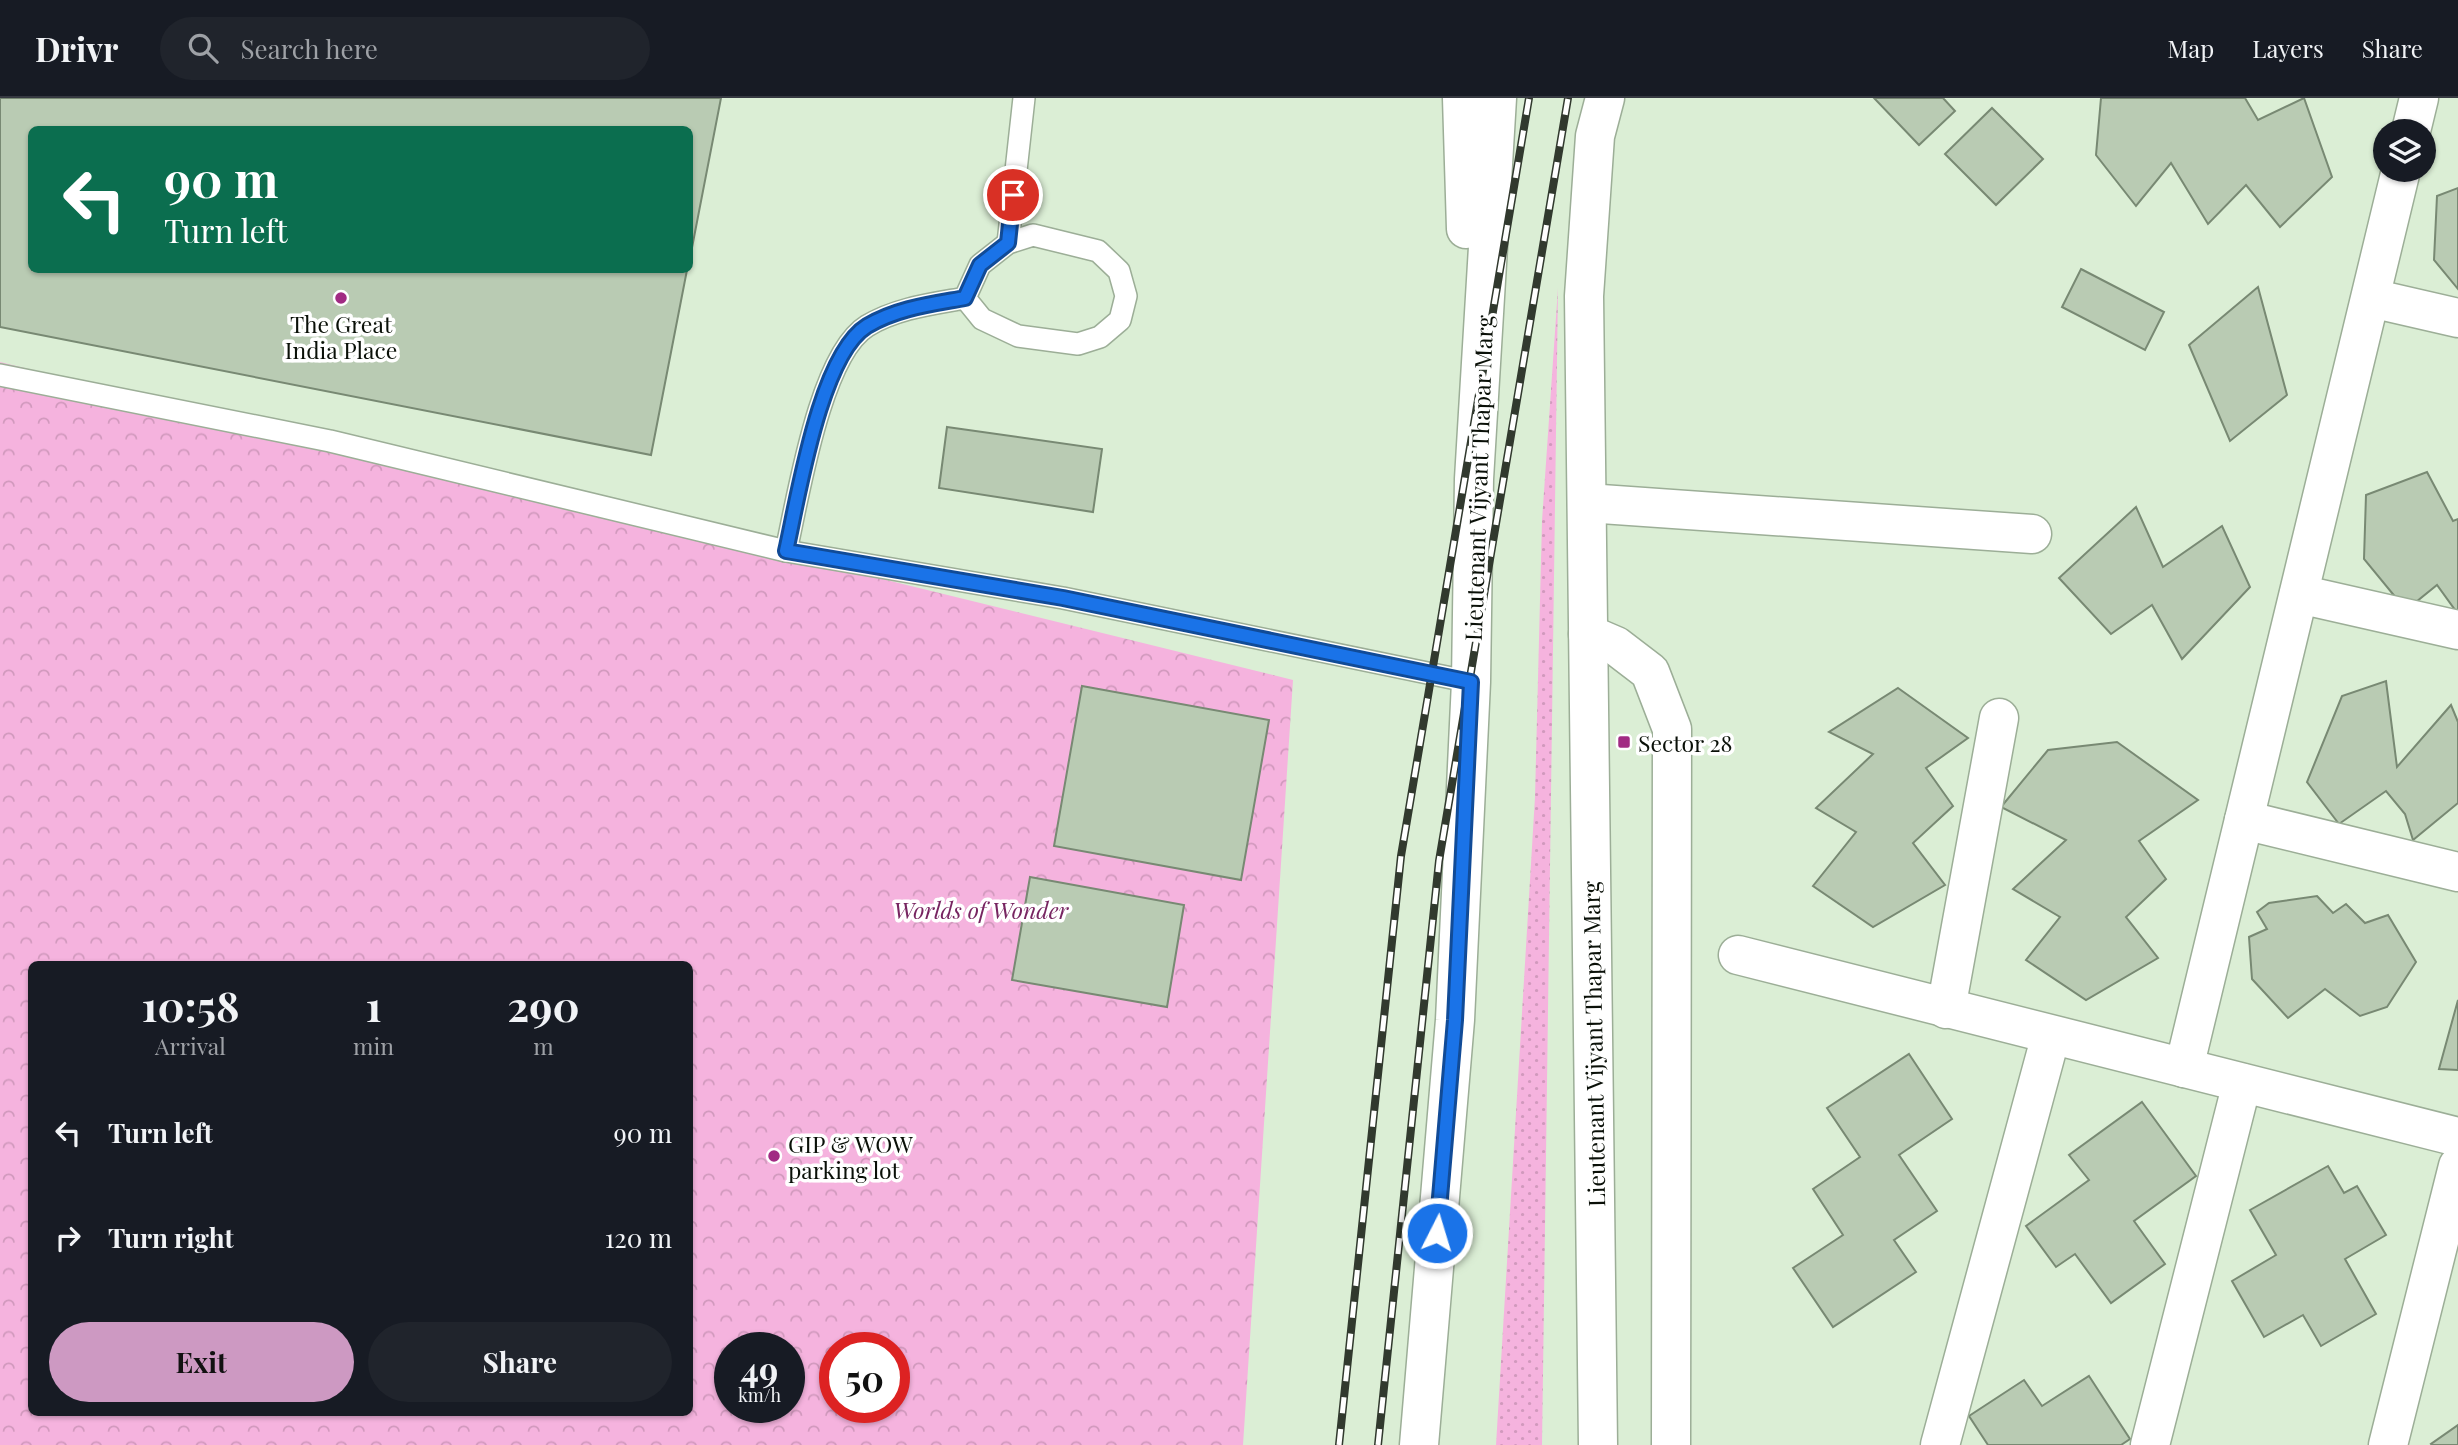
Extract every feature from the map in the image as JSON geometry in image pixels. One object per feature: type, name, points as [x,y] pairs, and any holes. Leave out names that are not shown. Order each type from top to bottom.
[{"type":"street","points":[[1462,98],[1474,479]]},
{"type":"street","name":"Lieutenant Vijyant Thapar Marg","points":[[1419,1445],[1455,1020],[1471,682],[1474,479],[1497,98]]},
{"type":"street","name":"Lieutenant Vijyant Thapar Marg","points":[[1598,1445],[1584,296],[1595,136],[1605,98]]},
{"type":"street","points":[[2414,119],[2419,98]]},
{"type":"street","points":[[2184,1069],[2399,182]]},
{"type":"street","points":[[2371,298],[2458,318]]},
{"type":"street","points":[[1587,503],[2032,534]]},
{"type":"street","points":[[2299,594],[2458,630]]},
{"type":"street","points":[[1588,634],[1616,646],[1650,672],[1672,729],[1671,1445]]},
{"type":"street","points":[[1946,1009],[1999,718]]},
{"type":"street","points":[[2244,820],[2458,872]]},
{"type":"street","points":[[1738,956],[2458,1137]]},
{"type":"street","points":[[1940,1445],[2051,1035]]},
{"type":"street","points":[[2150,1445],[2242,1083]]},
{"type":"street","points":[[2388,1445],[2458,1166]]},
{"type":"lane","points":[[1008,243],[1024,98]]},
{"type":"lane","points":[[1033,235],[1098,251],[1119,271],[1126,296],[1120,320],[1100,337],[1078,344],[1018,336],[982,319],[965,298],[980,265],[1008,243],[1033,235]]},
{"type":"lane","points":[[786,551],[811,437],[838,361],[865,327],[908,309],[965,298]]},
{"type":"lane","points":[[0,375],[330,441],[786,551],[1063,598],[1471,682]]},
{"type":"green space","points":[[1558,288],[1542,1445],[1496,1445],[1535,797],[1542,521]]},
{"type":"green space","name":"Worlds of Wonder","points":[[0,362],[1293,680],[1243,1445],[0,1445]]},
{"type":"building","name":"The Great India Place","points":[[0,98],[721,98],[693,243],[693,126],[28,126],[28,273],[686,273],[651,455],[0,327]]},
{"type":"building","points":[[1874,98],[1943,98],[1955,111],[1919,145]]},
{"type":"building","points":[[2101,98],[2245,98],[2258,120],[2304,98],[2332,177],[2280,227],[2246,185],[2208,224],[2171,163],[2136,206],[2096,155]]},
{"type":"building","points":[[1992,108],[2043,159],[1996,205],[1945,154]]},
{"type":"building","points":[[2458,188],[2458,289],[2434,260],[2437,196]]},
{"type":"building","points":[[2081,269],[2164,312],[2145,350],[2062,307]]},
{"type":"building","points":[[2258,287],[2287,395],[2230,441],[2189,345]]},
{"type":"building","points":[[947,427],[1102,449],[1093,512],[939,488]]},
{"type":"building","points":[[2427,472],[2453,521],[2458,519],[2458,614],[2437,585],[2406,610],[2364,559],[2366,495]]},
{"type":"building","points":[[2136,507],[2163,567],[2222,526],[2250,587],[2182,659],[2152,605],[2111,634],[2059,578]]},
{"type":"building","points":[[2386,681],[2397,767],[2451,705],[2458,722],[2458,803],[2413,840],[2405,814],[2386,791],[2339,824],[2307,782],[2342,696]]},
{"type":"building","points":[[1082,686],[1269,720],[1241,880],[1054,846]]},
{"type":"building","points":[[1898,688],[1968,738],[1926,768],[1953,806],[1913,843],[1945,885],[1873,927],[1813,886],[1856,832],[1816,808],[1873,754],[1829,732]]},
{"type":"building","points":[[2117,742],[2198,800],[2139,841],[2166,879],[2126,917],[2158,958],[2086,1000],[2026,960],[2060,917],[2013,889],[2066,840],[2001,807],[2048,750]]},
{"type":"building","points":[[1030,877],[1184,905],[1167,1007],[1012,980]]},
{"type":"building","points":[[2317,896],[2333,913],[2346,904],[2365,923],[2388,915],[2416,962],[2387,1007],[2360,1016],[2325,989],[2288,1018],[2252,979],[2249,937],[2267,929],[2257,912],[2269,903]]},
{"type":"building","points":[[2458,1000],[2458,1070],[2439,1069]]},
{"type":"building","points":[[1909,1054],[1952,1119],[1899,1155],[1937,1211],[1894,1240],[1916,1272],[1833,1327],[1793,1268],[1843,1235],[1813,1189],[1860,1157],[1827,1108]]},
{"type":"building","points":[[2142,1102],[2196,1176],[2134,1221],[2165,1264],[2111,1303],[2075,1254],[2056,1267],[2026,1226],[2089,1180],[2069,1155]]},
{"type":"building","points":[[2328,1166],[2344,1193],[2357,1186],[2386,1235],[2345,1259],[2376,1314],[2321,1346],[2303,1315],[2264,1337],[2232,1281],[2276,1255],[2250,1210]]},
{"type":"building","points":[[2089,1376],[2130,1439],[2121,1445],[1988,1445],[1969,1416],[2024,1380],[2042,1406]]},
{"type":"building","points":[[2458,1425],[2458,1445],[2431,1444]]},
{"type":"railway","points":[[1339,1445],[1401,856],[1529,98]]},
{"type":"railway","points":[[1378,1445],[1439,861],[1568,98]]},
{"type":"place","name":"The Great India Place","points":[[341,298]]},
{"type":"place","name":"Sector 28","points":[[1624,742]]},
{"type":"place","name":"GIP & WOW parking lot","points":[[774,1156]]},
{"type":"route","points":[[1013,195],[1008,243],[980,265],[965,298],[908,309],[865,327],[838,361],[811,437],[786,551],[1063,598],[1471,682],[1455,1020],[1437,1233]]}]
